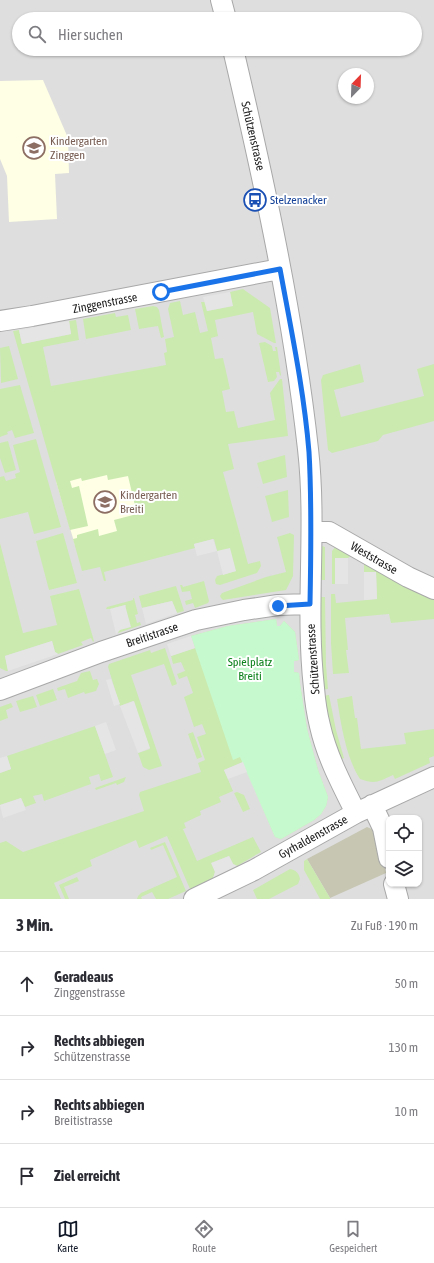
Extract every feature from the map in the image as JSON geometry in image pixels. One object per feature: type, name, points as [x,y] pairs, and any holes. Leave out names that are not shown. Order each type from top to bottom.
[{"type":"street","points":[[221,0],[224,12]]},
{"type":"street","name":"Schützenstrasse","points":[[235,56],[255,141],[299,374],[308,451],[312,532],[310,604],[312,667],[320,726],[334,770],[364,809],[383,828],[388,851]]},
{"type":"street","name":"Zinggenstrasse","points":[[0,321],[280,269]]},
{"type":"street","name":"Weststrasse","points":[[312,532],[329,532],[434,590]]},
{"type":"street","name":"Breitistrasse","points":[[0,690],[101,652],[196,620],[250,609],[310,604]]},
{"type":"street","name":"Gyrhaldenstrasse","points":[[194,899],[254,870],[364,809],[434,777]]},
{"type":"street","points":[[395,887],[398,899]]},
{"type":"shaded area","points":[[0,0],[434,0],[434,899],[0,899]]},
{"type":"shaded area","name":"Kindergarten Zinggen","points":[[43,80],[68,138],[69,173],[55,174],[57,219],[9,222],[7,176],[0,159],[0,81]]},
{"type":"shaded area","points":[[230,292],[233,306],[207,311],[203,297]]},
{"type":"shaded area","points":[[69,321],[71,334],[22,344],[19,330]]},
{"type":"shaded area","name":"Kindergarten Breiti","points":[[138,462],[153,524],[75,545],[56,481]]},
{"type":"shaded area","points":[[213,539],[217,551],[197,556],[194,544]]},
{"type":"shaded area","points":[[230,548],[236,571],[223,575],[217,551]]},
{"type":"shaded area","points":[[335,558],[348,558],[348,584],[335,584]]},
{"type":"shaded area","points":[[364,572],[376,572],[377,599],[364,600]]},
{"type":"shaded area","points":[[172,601],[177,613],[146,624],[142,608]]},
{"type":"shaded area","points":[[125,605],[131,627],[120,630],[116,634],[110,609]]},
{"type":"shaded area","points":[[191,636],[195,648],[171,656],[167,644]]},
{"type":"shaded area","points":[[52,641],[55,652],[58,654],[8,671],[5,656]]},
{"type":"shaded area","points":[[111,679],[120,704],[114,706],[106,680]]},
{"type":"shaded area","points":[[134,701],[150,748],[138,753],[120,706]]},
{"type":"shaded area","points":[[106,722],[116,750],[105,754],[95,726]]},
{"type":"shaded area","points":[[7,756],[11,769],[0,773],[0,758]]},
{"type":"shaded area","points":[[243,762],[247,772],[228,779],[224,770]]},
{"type":"shaded area","points":[[21,798],[26,810],[3,818],[0,805]]},
{"type":"shaded area","points":[[367,827],[374,830],[379,838],[386,873],[330,898],[307,859]]},
{"type":"shaded area","points":[[229,856],[233,864],[237,866],[213,878],[215,872],[211,863]]},
{"type":"green space","points":[[243,289],[270,308],[276,343],[257,334],[253,312],[215,320],[218,336],[211,338],[215,359],[223,358],[230,389],[222,391],[226,412],[234,411],[238,428],[275,420],[270,393],[280,379],[282,379],[288,436],[228,444],[234,469],[223,472],[248,564],[260,561],[261,566],[257,573],[220,585],[216,584],[215,580],[217,576],[236,571],[217,551],[214,539],[194,544],[195,548],[104,572],[106,581],[104,581],[100,567],[82,571],[73,539],[77,538],[77,535],[98,529],[99,536],[117,531],[114,520],[137,514],[128,476],[108,480],[107,475],[82,481],[81,478],[70,481],[72,488],[79,486],[88,526],[70,530],[13,331],[19,330],[22,344],[71,334],[69,321],[76,320],[79,340],[43,347],[51,386],[166,365],[164,353],[167,352],[165,339],[174,337],[168,309],[170,303],[180,301],[183,315],[195,312],[200,333],[208,331],[201,302],[205,302],[207,311],[232,306],[230,292]]},
{"type":"green space","points":[[153,306],[157,307],[159,310],[164,337],[161,338],[158,326],[139,329],[135,309]]},
{"type":"green space","points":[[115,313],[116,317],[128,315],[131,330],[86,339],[83,319]]},
{"type":"green space","points":[[265,342],[272,346],[273,351],[276,351],[275,347],[277,347],[281,375],[280,376],[279,372],[276,372],[277,377],[274,381],[268,382],[259,343]]},
{"type":"green space","points":[[9,346],[18,379],[1,383],[0,348]]},
{"type":"green space","points":[[360,364],[364,382],[334,390],[341,417],[424,396],[417,369],[434,364],[434,421],[383,435],[378,441],[332,453],[328,450],[321,380],[323,375]]},
{"type":"green space","points":[[20,385],[34,433],[15,438],[12,430],[7,432],[8,434],[0,437],[0,389]]},
{"type":"green space","points":[[36,439],[61,527],[34,534],[28,512],[0,519],[0,477],[4,476],[6,481],[16,478],[15,474],[20,472],[13,445]]},
{"type":"green space","points":[[8,441],[16,470],[5,473],[0,458],[0,443]]},
{"type":"green space","points":[[285,455],[287,477],[263,484],[257,463]]},
{"type":"green space","points":[[288,490],[289,517],[272,522],[265,496]]},
{"type":"green space","points":[[63,533],[77,583],[49,590],[36,541]]},
{"type":"green space","points":[[290,533],[294,535],[293,576],[286,590],[223,600],[221,598],[220,596],[222,593],[266,577],[286,572],[277,537]]},
{"type":"green space","points":[[0,543],[23,633],[57,625],[50,596],[79,589],[94,641],[93,642],[91,638],[81,642],[83,645],[58,654],[55,652],[52,641],[5,656],[8,671],[0,668]]},
{"type":"green space","points":[[322,546],[325,547],[325,580],[318,580],[318,551]]},
{"type":"green space","points":[[336,546],[434,596],[434,619],[391,623],[389,614],[345,618],[348,650],[346,650],[349,673],[333,674],[331,643],[331,594],[335,594],[336,603],[377,599],[376,572],[364,572],[364,565],[366,562],[352,555],[348,558],[335,558],[335,584],[332,584],[332,551]]},
{"type":"green space","points":[[204,581],[209,601],[208,603],[195,608],[193,603],[186,605],[185,601],[192,599],[190,591],[182,592],[180,585],[183,587]]},
{"type":"green space","points":[[176,586],[184,611],[177,613],[172,601],[142,608],[139,596]]},
{"type":"green space","points":[[318,597],[325,597],[326,665],[328,689],[321,690]]},
{"type":"green space","points":[[133,598],[138,614],[135,615],[137,623],[140,622],[141,625],[118,633],[126,605],[106,609],[107,607],[133,600]]},
{"type":"green space","points":[[276,619],[277,626],[280,626],[284,621],[295,632],[299,660],[294,661],[294,672],[299,673],[307,729],[318,770],[328,797],[326,806],[321,814],[314,820],[281,839],[275,837],[243,762],[224,770],[233,791],[219,797],[221,802],[200,811],[201,815],[184,823],[186,828],[183,829],[197,861],[253,837],[261,852],[237,866],[233,864],[229,856],[212,863],[215,872],[213,878],[190,889],[167,836],[139,848],[136,840],[90,860],[92,866],[54,883],[61,899],[0,899],[0,843],[6,841],[23,852],[144,811],[139,795],[140,792],[201,772],[198,763],[205,760],[197,737],[206,734],[202,724],[194,727],[184,697],[193,693],[187,676],[179,679],[177,674],[185,671],[181,662],[173,664],[171,656],[195,648],[191,636],[228,626]]},
{"type":"green space","name":"Spielplatz Breiti","points":[[276,619],[277,626],[280,626],[284,621],[295,632],[299,660],[294,661],[294,672],[299,673],[307,729],[318,770],[328,797],[326,806],[321,814],[314,820],[281,839],[275,837],[240,757],[233,760],[191,636],[228,626]]},
{"type":"green space","points":[[165,648],[177,684],[172,686],[164,664],[131,675],[162,766],[149,770],[143,767],[138,753],[150,749],[133,701],[120,706],[108,667],[109,664],[150,650],[151,653]]},
{"type":"green space","points":[[90,671],[93,680],[97,679],[99,684],[96,691],[85,694],[84,692],[68,698],[65,689],[58,691],[57,688],[77,681],[81,673]]},
{"type":"green space","points":[[53,689],[57,700],[40,706],[36,695]]},
{"type":"green space","points":[[329,695],[336,730],[344,758],[342,759],[336,756],[322,696]]},
{"type":"green space","points":[[33,696],[37,707],[20,712],[16,701]]},
{"type":"green space","points":[[352,696],[355,718],[357,718],[361,749],[406,744],[404,733],[434,729],[434,756],[429,758],[430,763],[395,779],[393,775],[374,782],[360,779],[355,771],[348,751],[342,730],[337,699]]},
{"type":"green space","points":[[11,703],[13,707],[6,710],[8,718],[0,721],[0,707]]},
{"type":"green space","points":[[95,726],[113,777],[101,781],[99,774],[89,777],[91,784],[44,801],[42,794],[33,796],[36,803],[25,807],[21,798],[0,805],[0,773],[11,769],[7,756]]},
{"type":"green space","points":[[193,732],[202,757],[197,759],[188,734]]},
{"type":"green space","points":[[126,777],[124,782],[117,785],[116,783],[96,790],[95,788]]},
{"type":"green space","points":[[237,792],[244,795],[250,809],[243,812],[234,793]]},
{"type":"green space","points":[[165,842],[186,891],[168,899],[156,899],[152,892],[141,897],[142,899],[137,899],[141,893],[177,877],[163,845],[151,850],[150,848]]},
{"type":"green space","points":[[307,859],[330,899],[320,899],[304,870],[304,861]]},
{"type":"green space","points":[[290,869],[296,871],[299,875],[300,879],[298,884],[269,899],[257,899],[253,890]]},
{"type":"green space","points":[[77,877],[79,881],[64,887],[69,899],[65,899],[59,885]]},
{"type":"place","name":"Kindergarten Zinggen","points":[[34,148]]},
{"type":"place","name":"Stelzenacker","points":[[255,200]]},
{"type":"place","name":"Kindergarten Breiti","points":[[105,502]]},
{"type":"route","points":[[161,292],[280,269],[299,374],[308,451],[312,532],[310,604],[278,606]]}]
